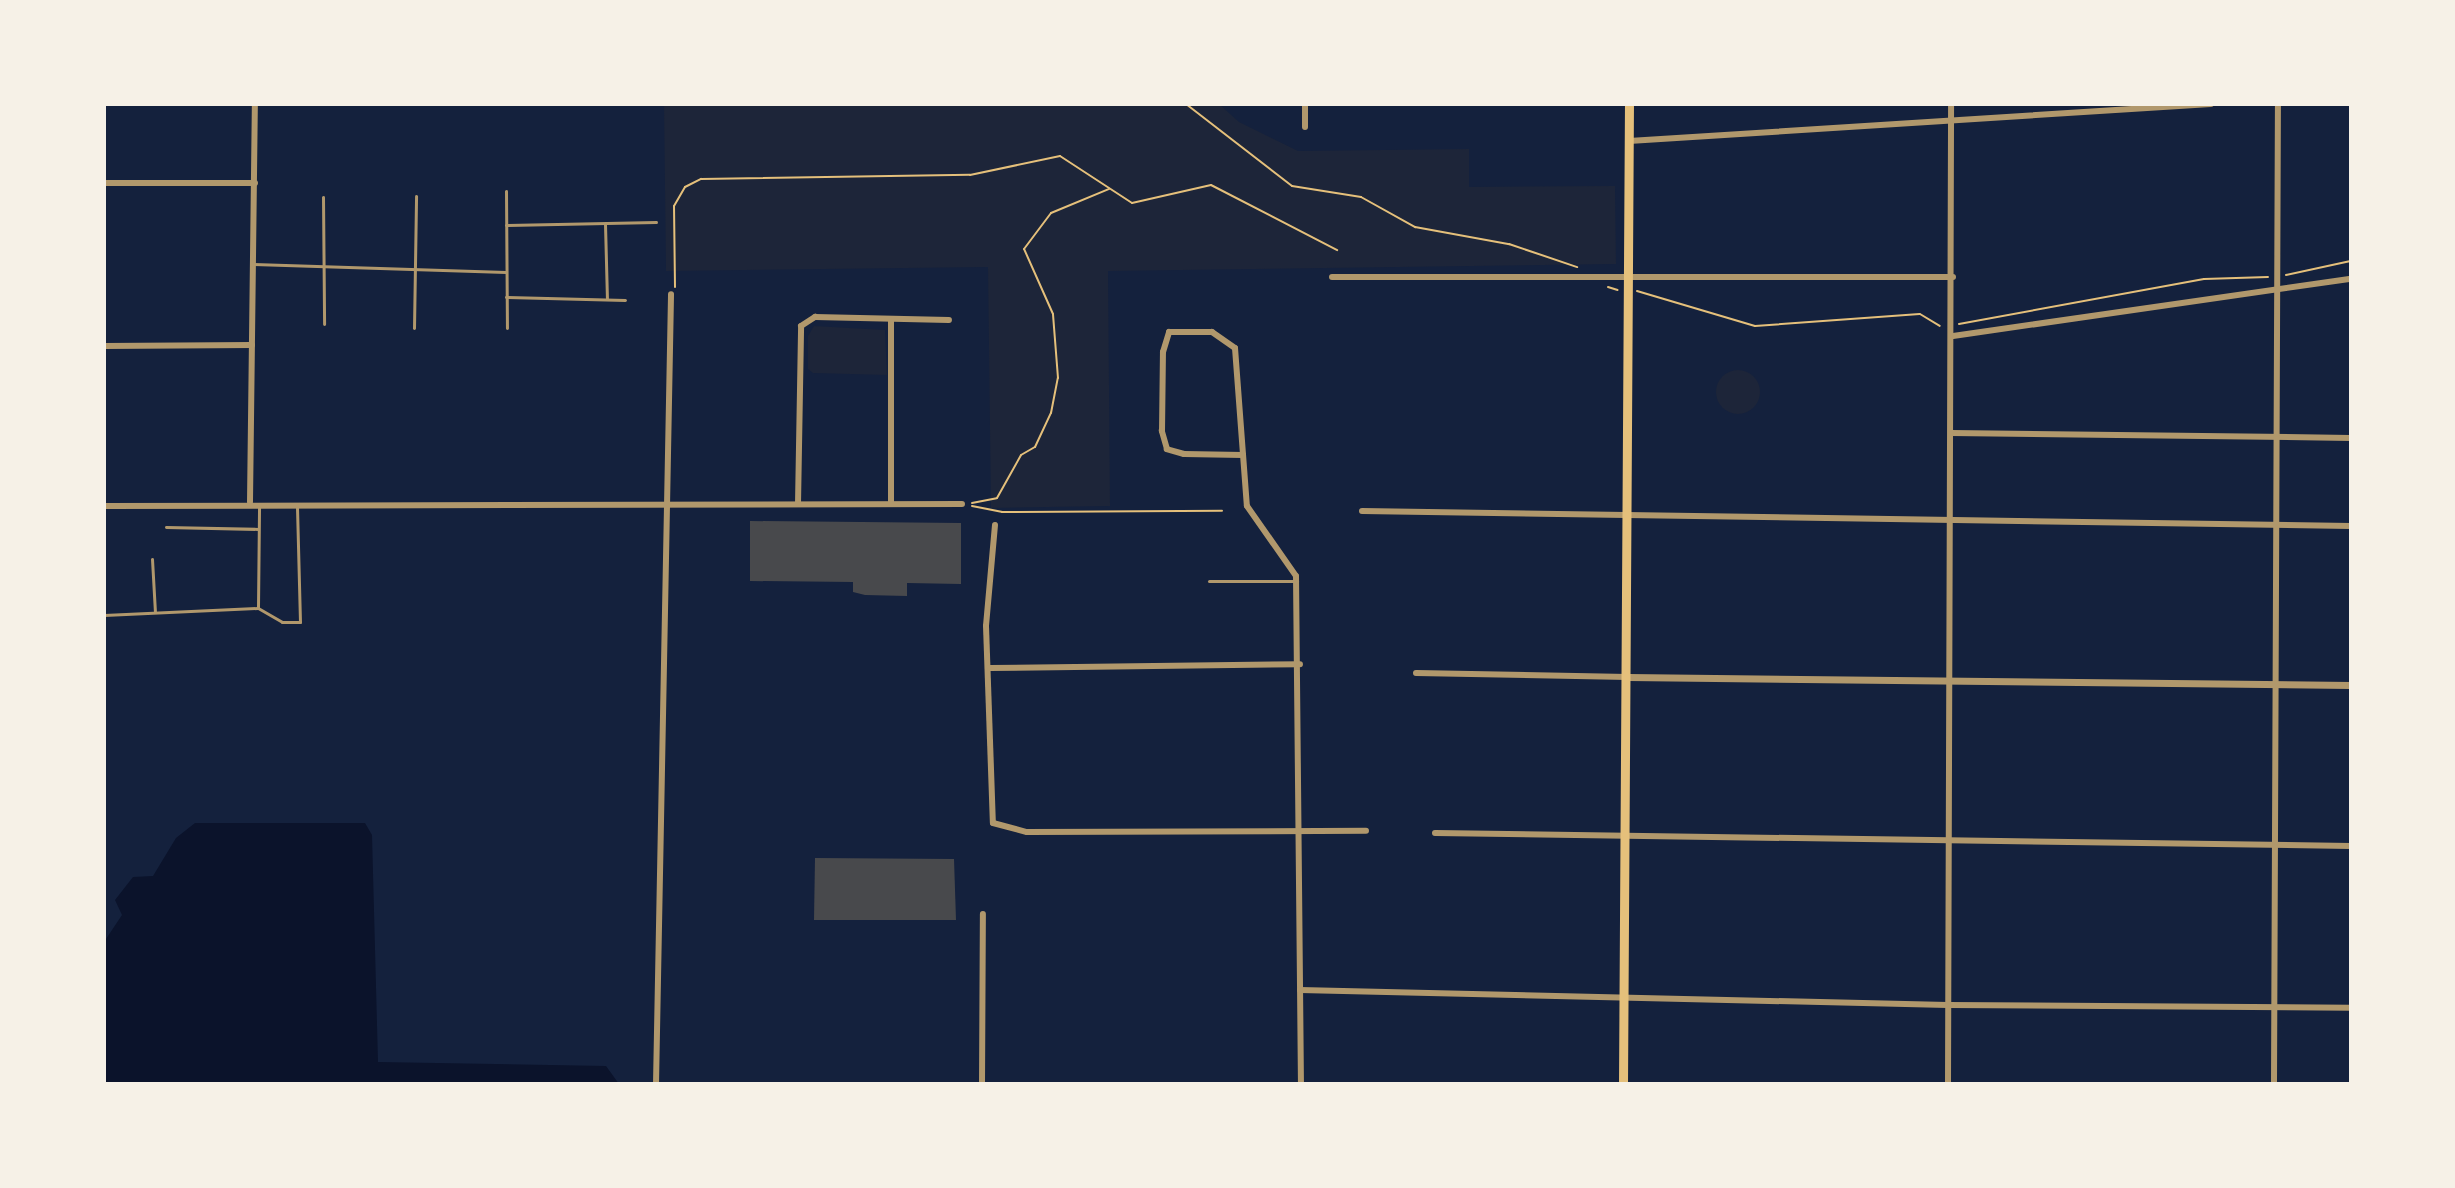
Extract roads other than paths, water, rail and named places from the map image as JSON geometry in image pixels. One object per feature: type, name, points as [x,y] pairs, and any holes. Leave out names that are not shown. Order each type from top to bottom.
[{"type":"main road","points":[[1623,1084],[1630,518],[1629,104]]},
{"type":"street","points":[[250,502],[255,104]]},
{"type":"street","points":[[1305,104],[1305,127]]},
{"type":"street","points":[[1948,1084],[1953,336],[1951,104]]},
{"type":"street","points":[[1629,141],[2211,104]]},
{"type":"street","points":[[2274,1084],[2278,104]]},
{"type":"street","points":[[104,183],[255,183]]},
{"type":"street","points":[[1332,277],[1953,277]]},
{"type":"street","points":[[1953,336],[2278,287],[2351,279]]},
{"type":"street","points":[[656,1084],[671,294]]},
{"type":"street","points":[[798,504],[798,332],[805,321],[815,317],[949,320]]},
{"type":"street","points":[[891,320],[891,504]]},
{"type":"street","points":[[1243,455],[1184,454],[1167,449],[1162,431],[1164,339],[1174,331],[1212,332],[1235,348],[1247,506],[1297,581],[1301,1084]]},
{"type":"street","points":[[104,346],[252,345]]},
{"type":"street","points":[[1951,433],[2351,438]]},
{"type":"street","points":[[104,506],[250,502],[962,504]]},
{"type":"street","points":[[1362,511],[1630,518],[2351,526]]},
{"type":"street","points":[[995,525],[986,626],[990,668],[991,818],[1000,827],[1027,832],[1366,831]]},
{"type":"street","points":[[990,668],[1300,664]]},
{"type":"street","points":[[1416,673],[2351,685]]},
{"type":"street","points":[[1435,833],[2351,846]]},
{"type":"street","points":[[982,1084],[983,914]]},
{"type":"street","points":[[1300,990],[1624,995],[1948,1005],[2351,1008]]},
{"type":"lane","points":[[506,191],[507,328]]},
{"type":"lane","points":[[414,328],[416,196]]},
{"type":"lane","points":[[323,197],[324,324]]},
{"type":"lane","points":[[506,225],[656,222]]},
{"type":"lane","points":[[605,224],[607,299]]},
{"type":"lane","points":[[253,264],[506,272]]},
{"type":"lane","points":[[506,297],[625,300]]},
{"type":"lane","points":[[258,608],[259,503]]},
{"type":"lane","points":[[104,615],[258,608],[282,622],[292,624],[302,616],[296,503]]},
{"type":"lane","points":[[166,527],[259,529]]},
{"type":"lane","points":[[152,559],[155,612]]},
{"type":"lane","points":[[1209,581],[1297,581]]}]
